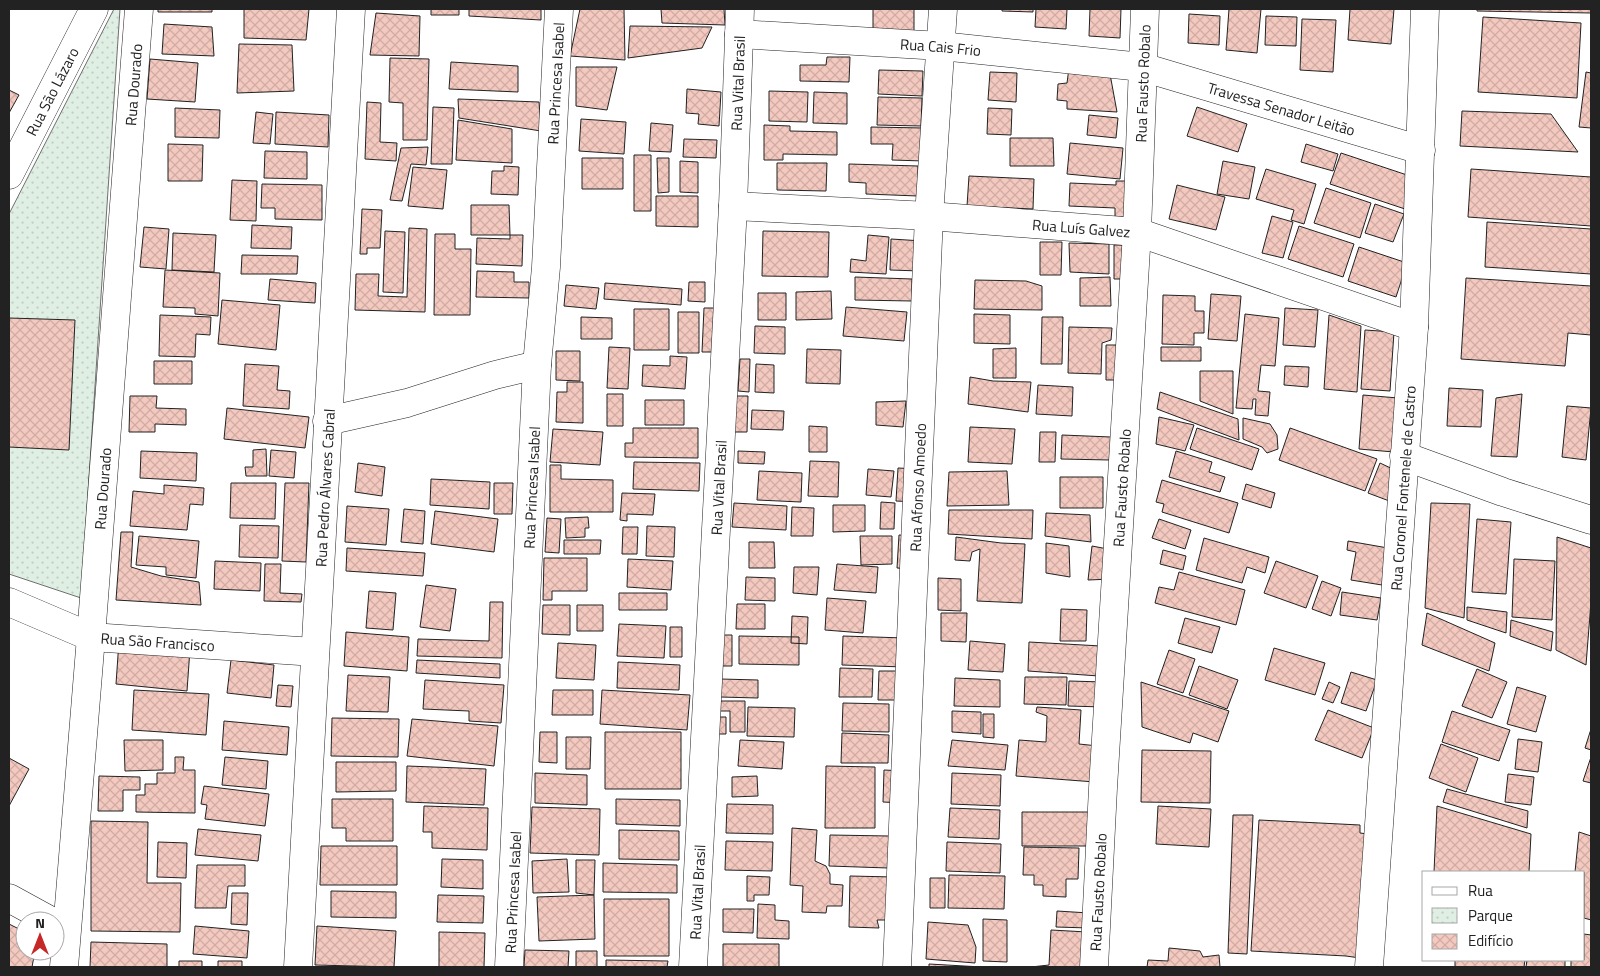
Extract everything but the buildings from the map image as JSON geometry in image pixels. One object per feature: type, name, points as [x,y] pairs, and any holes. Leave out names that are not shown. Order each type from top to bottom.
[{"type":"street","name":"Rua São Lázaro","points":[[9,175],[94,9]]},
{"type":"street","name":"Rua Dourado","points":[[60,911],[91,637],[139,9]]},
{"type":"street","name":"Rua Pedro Álvares Cabral","points":[[298,967],[351,9]]},
{"type":"street","name":"Rua Princesa Isabel","points":[[509,967],[537,365],[546,267],[559,9]]},
{"type":"street","name":"Rua Afonso Amoedo","points":[[897,967],[929,216],[943,9]]},
{"type":"street","name":"Rua Fausto Robalo","points":[[1094,967],[1137,232],[1145,9]]},
{"type":"street","name":"Rua Coronel Fontenele de Castro","points":[[1369,967],[1414,327],[1425,9]]},
{"type":"street","name":"Rua Cais Frio","points":[[740,22],[1142,67]]},
{"type":"street","name":"Rua Vital Brasil","points":[[693,967],[733,206],[740,22]]},
{"type":"street","name":"Travessa Senador Leitão","points":[[1142,67],[1421,150]]},
{"type":"street","name":"Rua Luís Galvez","points":[[733,206],[929,216],[1137,232],[1414,327]]},
{"type":"street","points":[[327,421],[408,403],[495,375],[537,365]]},
{"type":"street","points":[[1404,456],[1503,492],[1591,520]]},
{"type":"street","name":"Rua São Francisco","points":[[9,602],[91,637],[315,652]]},
{"type":"street","points":[[9,898],[33,911]]},
{"type":"green space","points":[[114,9],[120,9],[81,598],[9,574],[9,214]]}]
